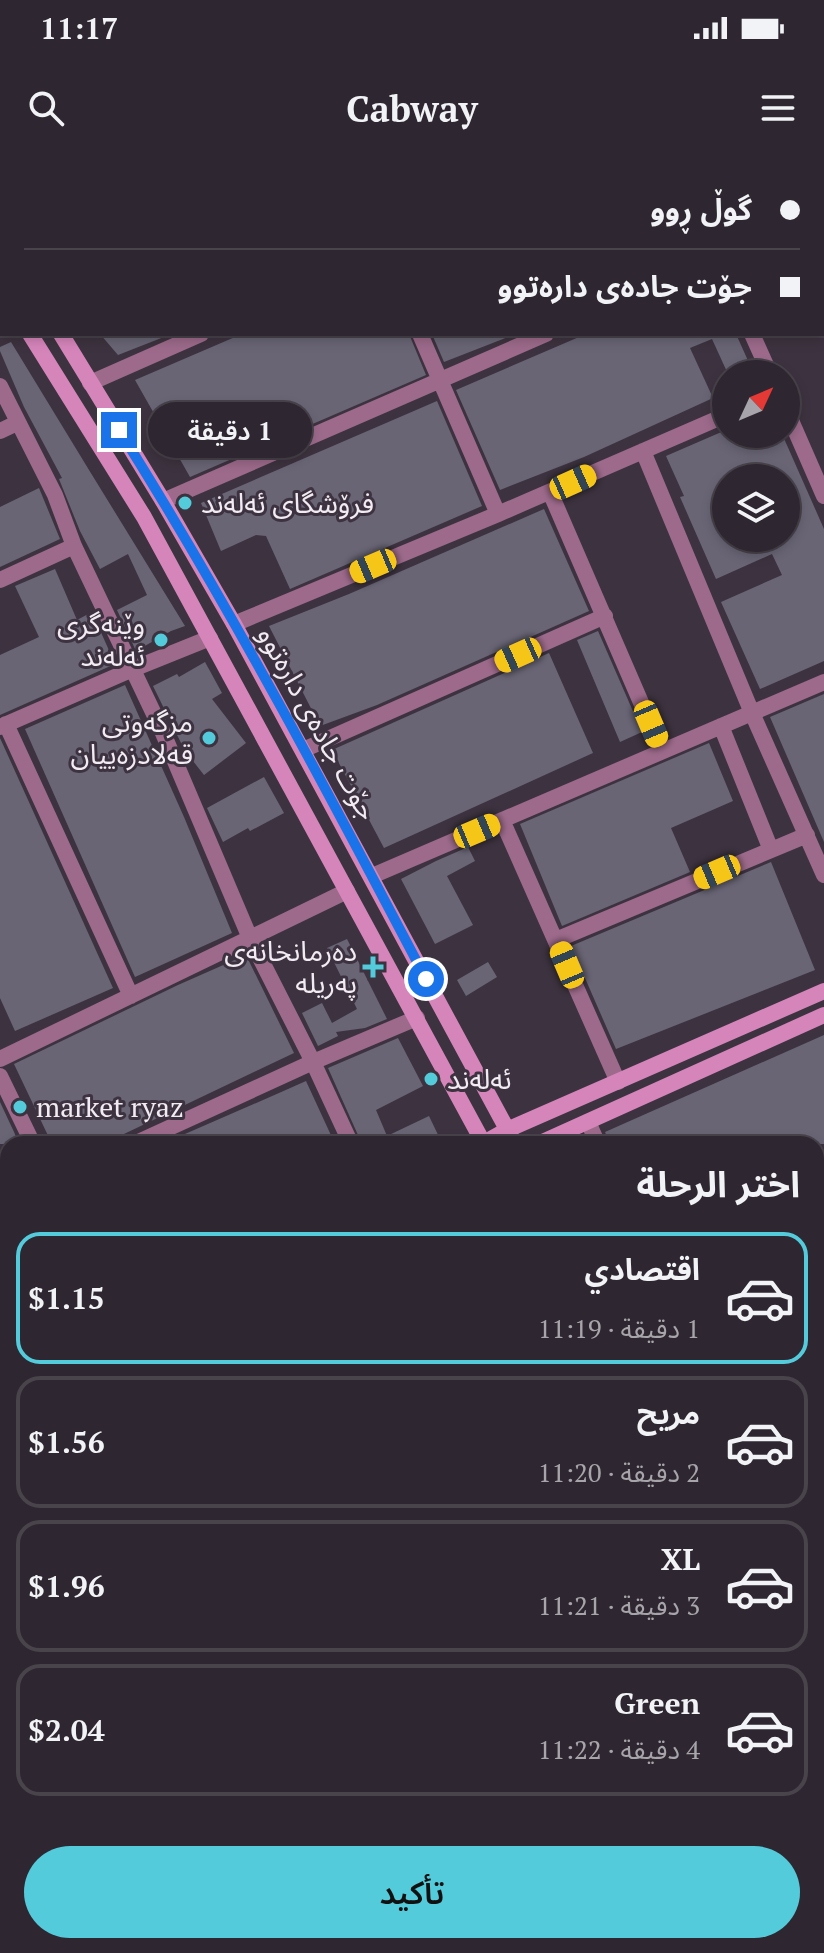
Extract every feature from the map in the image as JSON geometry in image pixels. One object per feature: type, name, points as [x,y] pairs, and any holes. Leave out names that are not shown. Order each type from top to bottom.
[{"type":"main road","name":"جۆت جادەی دارەتوو","points":[[31,336],[144,517],[479,1136]]},
{"type":"main road","name":"جۆت جادەی دارەتوو","points":[[62,336],[234,624],[510,1136]]},
{"type":"main road","points":[[513,1136],[618,1082],[824,991]]},
{"type":"main road","points":[[556,1136],[824,1015]]},
{"type":"street","points":[[90,383],[196,336]]},
{"type":"street","points":[[421,336],[498,514]]},
{"type":"street","points":[[163,501],[541,336]]},
{"type":"street","points":[[753,336],[764,360]]},
{"type":"street","points":[[0,386],[55,495],[74,546],[133,669],[250,938],[347,1136]]},
{"type":"street","points":[[234,624],[712,421]]},
{"type":"street","points":[[0,431],[17,423]]},
{"type":"street","points":[[800,441],[824,496]]},
{"type":"street","points":[[643,451],[752,713],[824,875]]},
{"type":"street","points":[[550,492],[662,751]]},
{"type":"street","points":[[0,580],[74,546]]},
{"type":"street","points":[[303,750],[605,616]]},
{"type":"street","points":[[131,996],[3,726],[210,638]]},
{"type":"street","points":[[372,876],[824,682]]},
{"type":"street","points":[[721,726],[771,850]]},
{"type":"street","points":[[502,820],[618,1082]]},
{"type":"street","points":[[556,940],[807,835]]},
{"type":"street","points":[[0,1059],[347,891]]},
{"type":"street","points":[[151,1136],[417,1018]]},
{"type":"street","points":[[0,1076],[29,1136]]},
{"type":"street","points":[[588,1122],[594,1136]]},
{"type":"building","points":[[102,336],[166,336],[118,355]]},
{"type":"building","points":[[237,336],[410,336],[426,375],[190,477],[135,380]]},
{"type":"building","points":[[433,336],[510,336],[444,362]]},
{"type":"building","points":[[581,336],[737,336],[748,360],[722,360],[712,339],[690,348],[712,398],[584,457],[500,490],[456,390]]},
{"type":"building","points":[[11,342],[185,626],[136,651],[117,610],[147,595],[128,554],[100,569],[80,531],[59,479],[62,478],[24,407],[0,351],[0,347]]},
{"type":"building","points":[[437,401],[482,506],[290,589],[266,536],[256,535],[221,551],[201,503]]},
{"type":"building","points":[[712,436],[712,448],[788,448],[795,464],[712,464],[712,552],[800,552],[800,475],[824,529],[824,661],[760,689],[721,602],[782,575],[772,554],[716,579],[680,497],[684,496],[666,456]]},
{"type":"building","points":[[39,488],[60,539],[0,567],[0,507]]},
{"type":"building","points":[[544,509],[589,611],[377,705],[320,726],[269,626]]},
{"type":"building","points":[[55,569],[77,620],[92,612],[115,664],[0,715],[0,655],[39,637],[15,586]]},
{"type":"building","points":[[598,631],[642,732],[620,742],[577,640]]},
{"type":"building","points":[[549,653],[593,753],[384,848],[332,750]]},
{"type":"building","points":[[205,662],[222,693],[212,699],[246,743],[204,775],[193,761],[187,762],[184,749],[153,686],[177,674],[179,677]]},
{"type":"building","points":[[125,685],[232,933],[135,977],[25,729]]},
{"type":"building","points":[[824,694],[824,842],[770,717]]},
{"type":"building","points":[[0,738],[113,988],[15,1031],[0,998]]},
{"type":"building","points":[[709,743],[733,801],[671,828],[690,872],[562,926],[520,824]]},
{"type":"building","points":[[264,777],[284,813],[223,842],[207,808]]},
{"type":"building","points":[[468,847],[475,861],[447,876],[473,925],[435,944],[401,879]]},
{"type":"building","points":[[771,862],[815,970],[616,1049],[571,946]]},
{"type":"building","points":[[347,939],[387,1019],[365,1028],[336,1032],[338,1036],[318,1046],[302,1013],[322,1003],[332,1023],[357,1009],[327,948]]},
{"type":"building","points":[[246,955],[294,1053],[120,1136],[48,1136],[14,1064]]},
{"type":"building","points":[[488,962],[497,977],[466,996],[457,980]]},
{"type":"building","points":[[824,1035],[824,1136],[607,1136],[605,1132]]},
{"type":"building","points":[[398,1038],[423,1086],[376,1110],[387,1136],[358,1136],[328,1068]]},
{"type":"building","points":[[306,1081],[331,1136],[180,1136]]},
{"type":"building","points":[[0,1102],[16,1136],[0,1136]]},
{"type":"building","points":[[429,1116],[439,1136],[387,1136]]},
{"type":"place","name":"فرۆشگای ئەلەند","points":[[185,503]]},
{"type":"place","name":"وێنەگری ئەلەند","points":[[161,640]]},
{"type":"place","name":"مزگەوتی قەلادزەییان","points":[[209,738]]},
{"type":"place","name":"دەرمانخانەی پەریلە","points":[[373,967]]},
{"type":"place","name":"ئەلەند","points":[[431,1079]]},
{"type":"place","name":"market ryaz","points":[[20,1107]]},
{"type":"route","points":[[119,430],[234,624],[426,979]]}]
